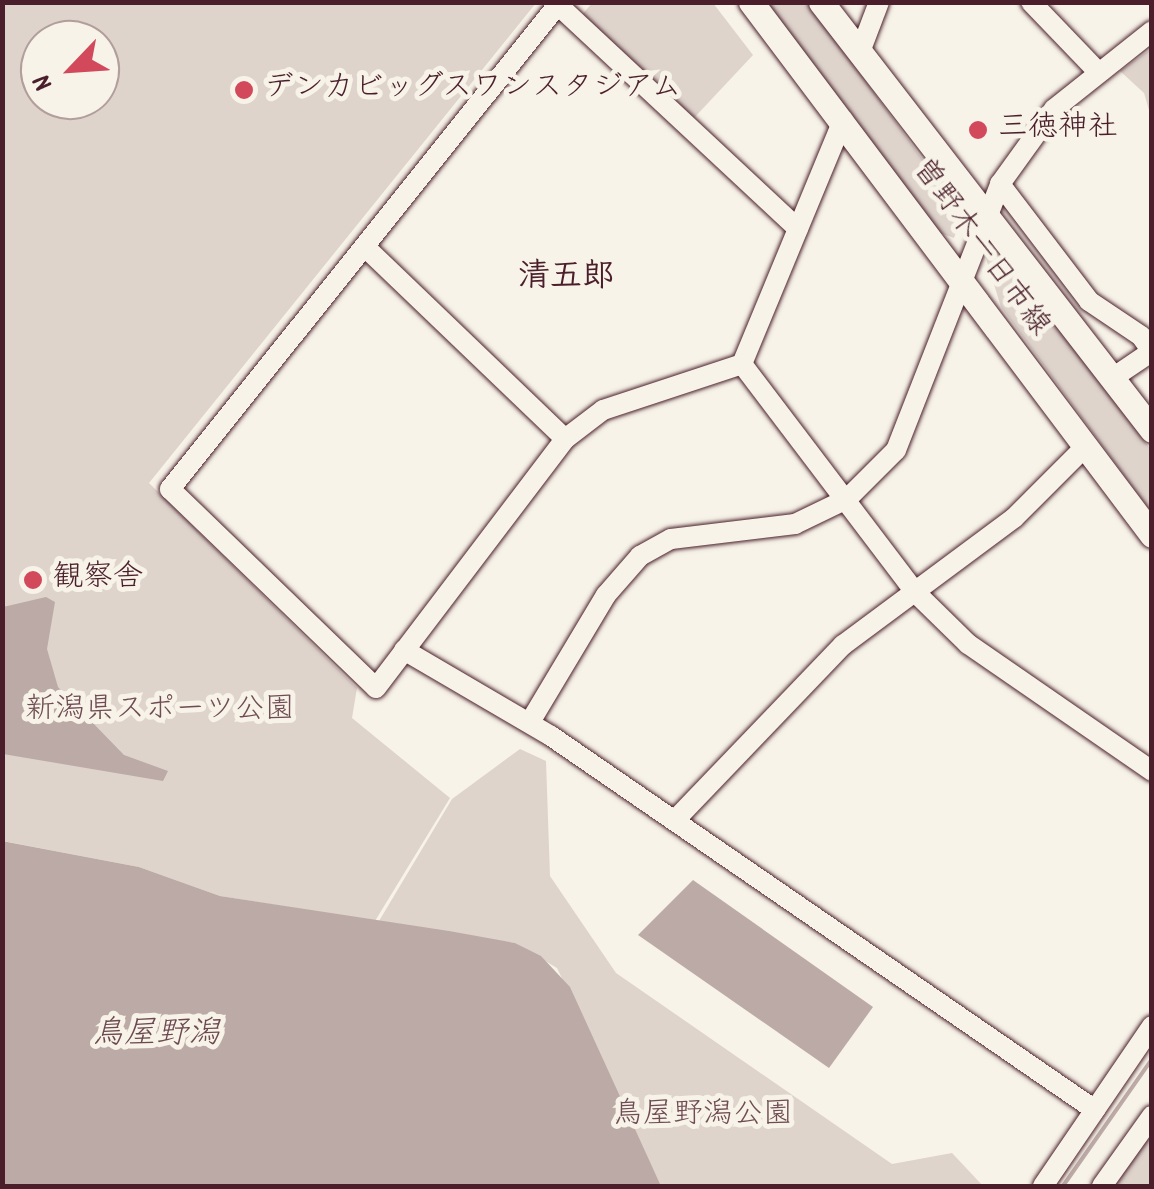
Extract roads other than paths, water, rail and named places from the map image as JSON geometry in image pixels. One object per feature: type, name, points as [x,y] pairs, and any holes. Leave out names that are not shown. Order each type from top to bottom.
[{"type":"main road","name":"曽野木一日市線","points":[[751,2],[1152,536]]},
{"type":"main road","name":"曽野木一日市線","points":[[821,2],[1152,430]]},
{"type":"street","points":[[860,52],[878,2]]},
{"type":"street","points":[[1032,2],[1099,73]]},
{"type":"street","points":[[798,230],[559,4],[170,489],[376,688],[565,438],[603,410],[742,364],[798,230],[843,120]]},
{"type":"street","points":[[530,722],[606,595],[640,556],[670,539],[795,524],[847,499],[896,450],[984,216],[1000,184],[1040,123],[1152,31]]},
{"type":"street","points":[[1000,184],[1089,301],[1141,336],[1151,352],[1111,378]]},
{"type":"street","points":[[365,246],[565,438]]},
{"type":"street","points":[[742,364],[916,593],[968,644],[1152,771]]},
{"type":"street","points":[[676,819],[843,646],[1014,518],[1085,447]]},
{"type":"street","points":[[404,650],[530,722],[676,819],[1095,1110]]},
{"type":"street","points":[[1043,1186],[1152,1026]]},
{"type":"street","points":[[1102,1186],[1152,1116]]},
{"type":"water","points":[[46,597],[55,602],[47,649],[58,687],[124,755],[168,771],[163,781],[3,754],[3,607]]},
{"type":"water","name":"鳥屋野潟","points":[[2,841],[139,867],[220,896],[515,943],[541,956],[570,987],[661,1186],[3,1186]]},
{"type":"water","points":[[693,880],[873,1007],[829,1068],[638,935]]},
{"type":"waterway","points":[[1063,1186],[1152,1059]]},
{"type":"place","name":"デンカビッグスワンスタジアム","points":[[244,90]]},
{"type":"place","name":"三徳神社","points":[[978,130]]},
{"type":"place","name":"観察舎","points":[[33,580]]},
{"type":"district","name":"清五郎","points":[[566,279]]},
{"type":"park label","name":"新潟県スポーツ公園","points":[[160,712]]},
{"type":"park label","name":"鳥屋野潟公園","points":[[703,1117]]}]
